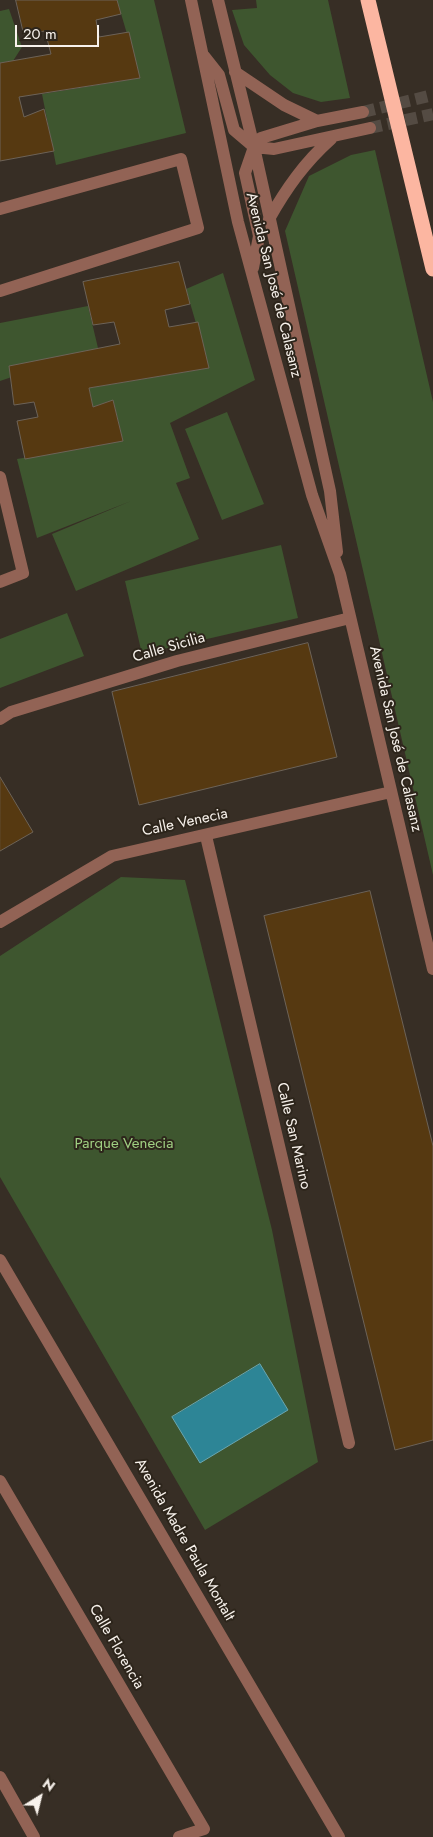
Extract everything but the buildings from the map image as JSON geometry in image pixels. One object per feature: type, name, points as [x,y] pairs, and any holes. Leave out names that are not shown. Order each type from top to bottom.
[{"type":"highway","points":[[368,0],[433,269]]},
{"type":"street","name":"Avenida San José de Calasanz","points":[[191,0],[200,50],[252,273],[312,495],[340,574]]},
{"type":"street","name":"Avenida San José de Calasanz","points":[[218,0],[254,146],[330,491],[340,574],[433,969]]},
{"type":"street","points":[[200,50],[219,75],[234,130],[254,146],[274,149],[370,128]]},
{"type":"street","points":[[235,72],[284,105],[317,121]]},
{"type":"street","points":[[252,273],[259,236],[245,173],[254,146],[261,138],[317,121],[363,112]]},
{"type":"street","points":[[269,219],[288,185],[314,154],[331,138]]},
{"type":"street","points":[[0,209],[181,159],[198,228],[0,291]]},
{"type":"street","points":[[0,477],[23,573],[0,582]]},
{"type":"street","name":"Calle Sicilia","points":[[0,719],[11,712],[178,661],[350,618]]},
{"type":"street","name":"Calle Venecia","points":[[0,922],[112,856],[392,792]]},
{"type":"street","name":"Calle San Marino","points":[[206,836],[350,1443]]},
{"type":"street","name":"Avenida Madre Paula Montalt","points":[[0,1260],[339,1837]]},
{"type":"street","name":"Calle Florencia","points":[[0,1482],[204,1829],[179,1837]]},
{"type":"street","points":[[0,1777],[34,1837]]},
{"type":"green space","points":[[117,0],[154,0],[186,133],[56,165],[42,94],[140,78]]},
{"type":"green space","points":[[256,0],[328,0],[350,98],[321,102],[293,93],[270,75],[244,45],[232,10],[257,8]]},
{"type":"green space","points":[[9,9],[22,47],[13,61],[0,63],[0,11]]},
{"type":"green space","points":[[375,150],[433,402],[433,875],[285,231],[309,176],[351,155]]},
{"type":"green space","points":[[223,273],[255,380],[170,423],[190,478],[176,483],[199,539],[76,591],[52,534],[131,501],[37,538],[17,459],[123,441],[113,400],[93,407],[89,388],[209,368],[186,289]]},
{"type":"green space","points":[[88,306],[98,348],[0,381],[0,323]]},
{"type":"green space","points":[[227,412],[264,504],[222,520],[185,429]]},
{"type":"green space","points":[[281,545],[298,618],[142,654],[125,581]]},
{"type":"green space","points":[[67,613],[84,656],[0,688],[0,639]]},
{"type":"green space","name":"Parque Venecia","points":[[121,877],[185,880],[272,1230],[318,1462],[205,1530],[0,1177],[0,956]]},
{"type":"water","points":[[260,1364],[288,1410],[200,1463],[172,1417]]},
{"type":"tunnel","points":[[363,112],[433,95]]},
{"type":"tunnel","points":[[370,128],[433,114]]}]
